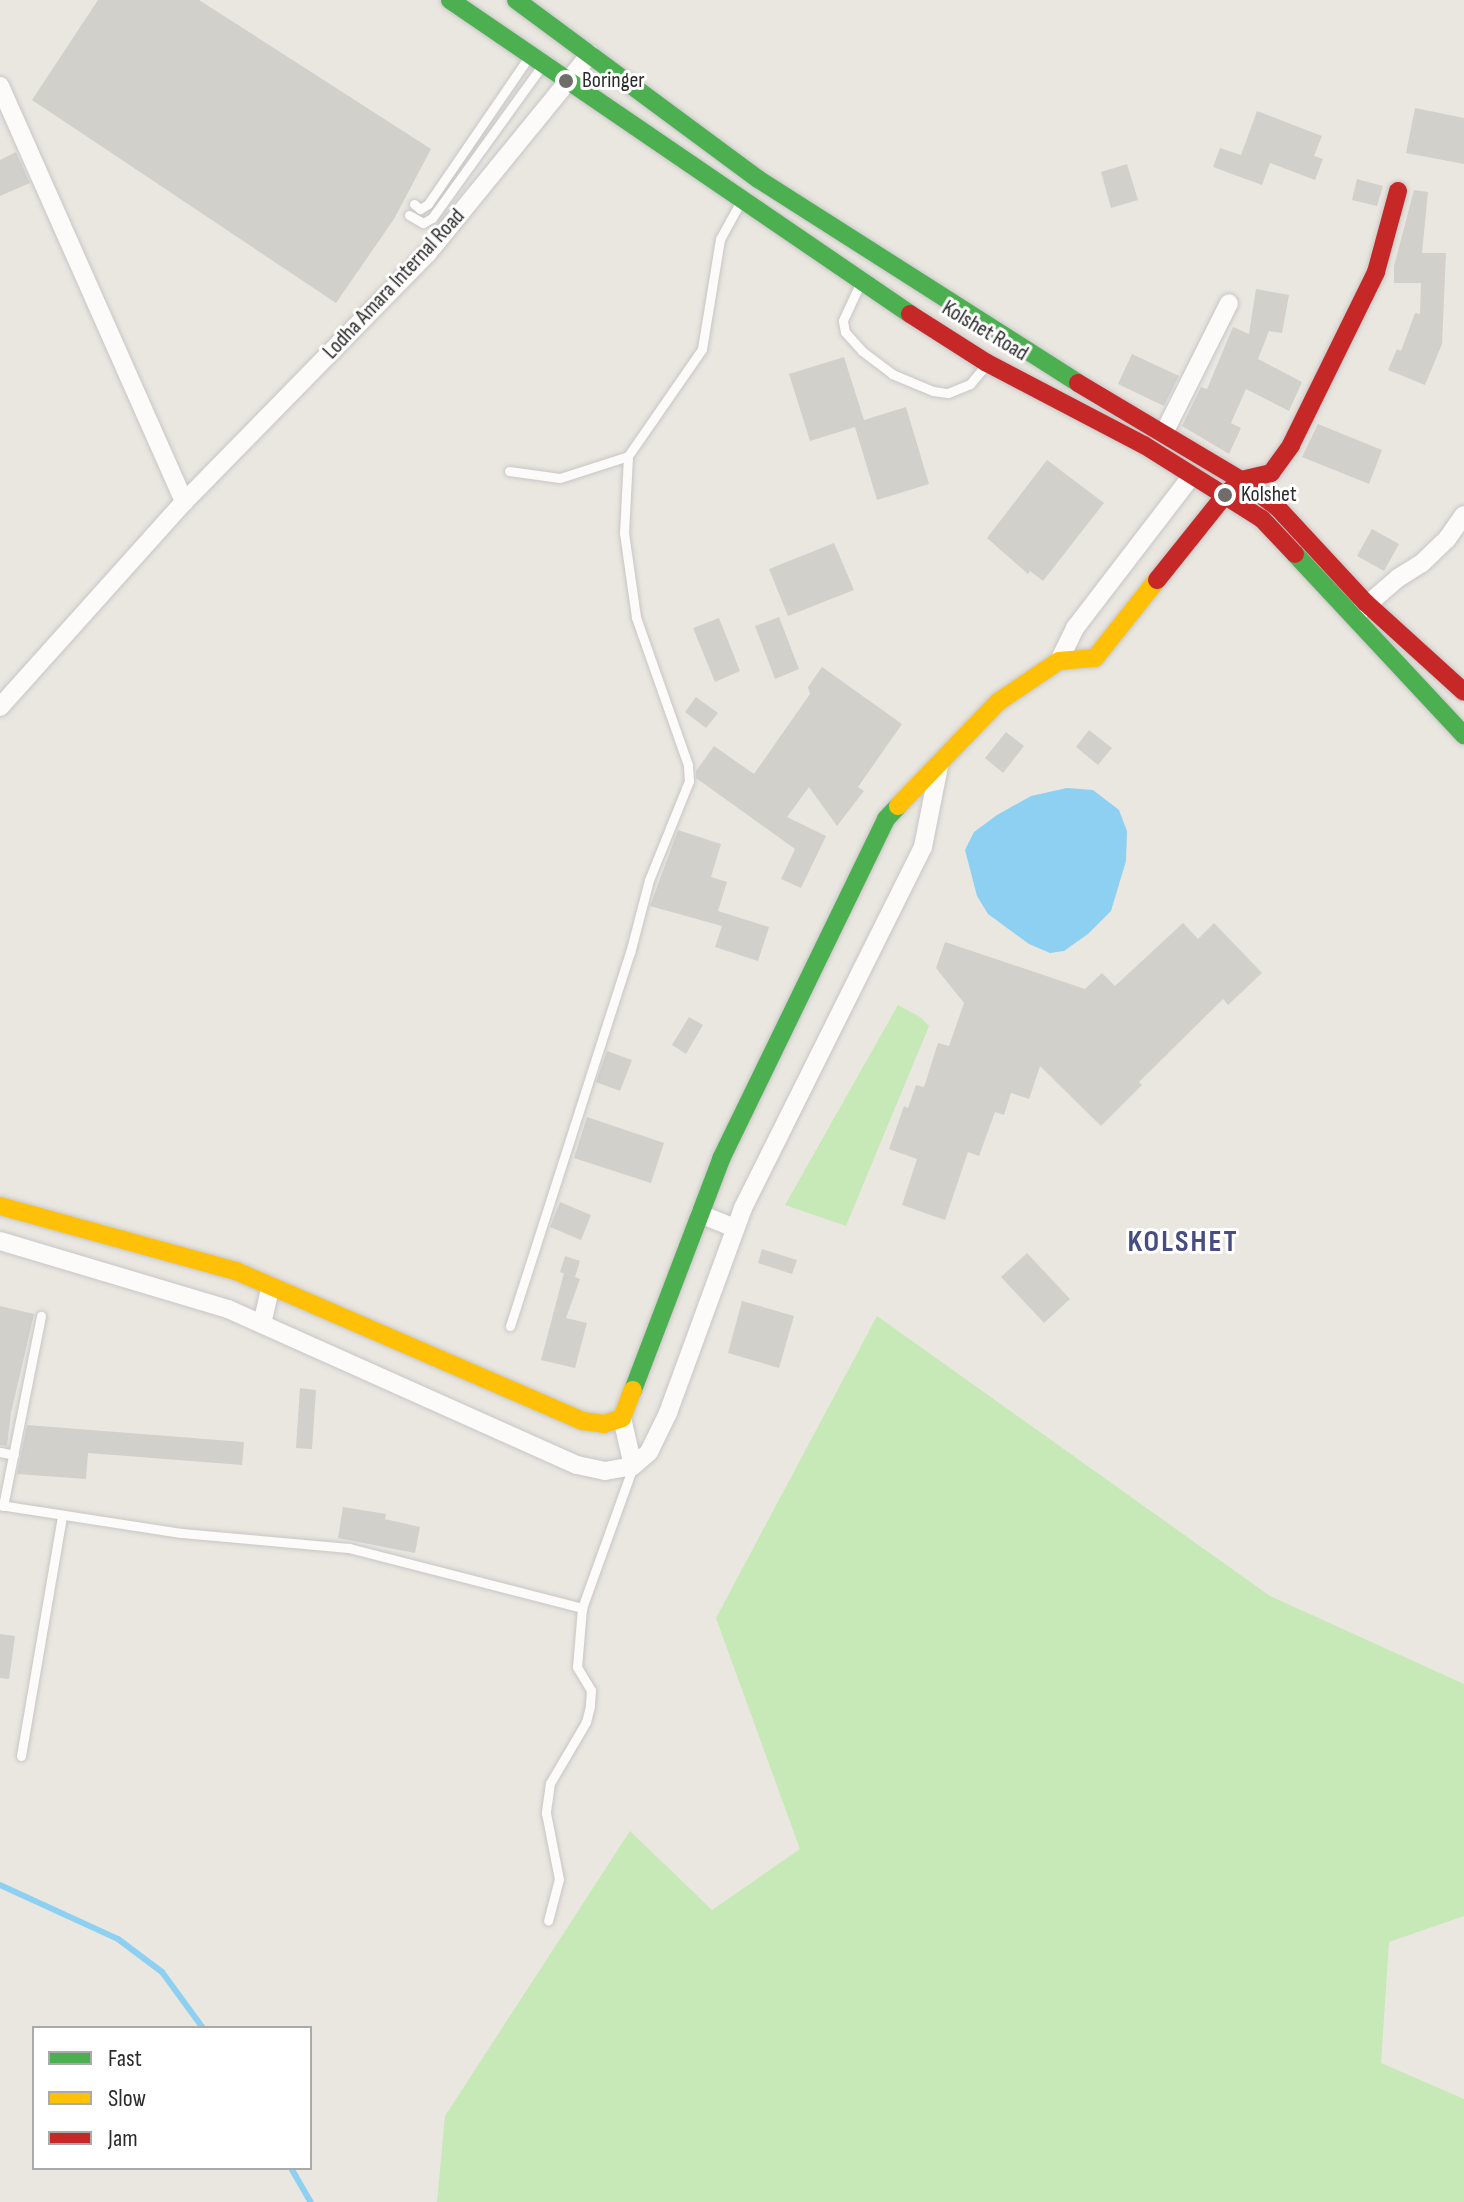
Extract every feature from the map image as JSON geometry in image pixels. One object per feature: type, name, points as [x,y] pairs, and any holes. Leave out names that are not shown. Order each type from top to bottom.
[{"type":"street","name":"Kolshet Road","points":[[450,0],[861,283],[987,363],[1144,445],[1262,519],[1464,735]]},
{"type":"street","name":"Kolshet Road","points":[[516,0],[758,179],[1003,338],[1241,480],[1277,507],[1366,603],[1464,692]]},
{"type":"street","name":"Lodha Amara Internal Road","points":[[0,707],[184,502],[427,254],[590,54]]},
{"type":"street","points":[[0,86],[184,502]]},
{"type":"street","points":[[633,1466],[622,1418],[721,1159],[886,819],[998,702],[1059,661],[1095,658],[1225,495],[1241,480],[1271,473],[1291,445],[1322,376],[1376,272],[1398,191]]},
{"type":"street","points":[[1164,433],[1229,303]]},
{"type":"street","points":[[987,363],[1003,338]]},
{"type":"street","points":[[1059,661],[1075,628],[1191,477]]},
{"type":"street","points":[[1353,619],[1366,603],[1422,563],[1447,539],[1464,515]]},
{"type":"street","points":[[0,1241],[228,1309],[577,1465],[605,1471],[633,1466],[649,1452],[668,1413],[735,1228],[923,847],[939,766]]},
{"type":"street","points":[[0,1206],[236,1271],[583,1421],[604,1424],[622,1418]]},
{"type":"street","points":[[700,1214],[735,1228]]},
{"type":"street","points":[[262,1324],[271,1286]]},
{"type":"lane","points":[[414,204],[420,209],[428,204],[468,145],[537,60]]},
{"type":"lane","points":[[409,215],[423,223],[432,218],[480,153],[537,60]]},
{"type":"lane","points":[[468,145],[480,153]]},
{"type":"lane","points":[[510,1326],[630,953],[649,880],[689,781],[688,765],[636,617],[624,533],[628,456],[702,349],[720,239],[741,201],[758,179]]},
{"type":"lane","points":[[861,283],[843,321],[845,332],[879,365],[917,385],[948,393],[970,384],[987,363]]},
{"type":"lane","points":[[509,471],[560,478],[628,456]]},
{"type":"lane","points":[[41,1316],[2,1505],[181,1533],[349,1548],[582,1608]]},
{"type":"lane","points":[[0,1452],[14,1455]]},
{"type":"lane","points":[[548,1921],[559,1879],[546,1813],[550,1783],[586,1722],[590,1706],[591,1690],[577,1667],[582,1608],[633,1466]]},
{"type":"lane","points":[[21,1756],[62,1515]]},
{"type":"green space","points":[[898,1005],[920,1017],[929,1026],[846,1226],[785,1205]]},
{"type":"green space","points":[[877,1316],[1270,1596],[1464,1684],[1464,1916],[1389,1942],[1381,2063],[1464,2099],[1464,2202],[437,2202],[445,2116],[630,1831],[712,1910],[800,1849],[716,1618]]},
{"type":"water","points":[[1067,788],[1093,790],[1119,810],[1127,831],[1126,861],[1111,911],[1088,934],[1064,951],[1050,953],[1029,944],[988,914],[977,896],[965,850],[974,832],[997,815],[1031,796]]},
{"type":"building","points":[[98,0],[199,0],[431,149],[394,219],[336,303],[32,100]]},
{"type":"building","points":[[1415,108],[1464,118],[1464,164],[1406,153]]},
{"type":"building","points":[[1257,111],[1322,136],[1314,156],[1323,159],[1315,180],[1270,163],[1262,185],[1213,167],[1220,148],[1241,155]]},
{"type":"building","points":[[16,152],[30,183],[0,196],[0,160]]},
{"type":"building","points":[[1127,164],[1138,200],[1111,208],[1101,172]]},
{"type":"building","points":[[1357,179],[1383,186],[1377,206],[1352,200]]},
{"type":"building","points":[[1414,190],[1428,192],[1422,253],[1446,253],[1442,344],[1425,385],[1388,370],[1397,349],[1401,351],[1415,313],[1420,314],[1421,283],[1394,283],[1394,266]]},
{"type":"building","points":[[1256,289],[1289,295],[1282,333],[1269,331],[1258,359],[1302,382],[1289,411],[1246,389],[1231,423],[1241,428],[1229,454],[1182,426],[1201,387],[1207,389],[1233,327],[1249,334]]},
{"type":"building","points":[[1132,354],[1179,376],[1164,406],[1118,384]]},
{"type":"building","points":[[844,357],[864,420],[906,407],[929,484],[877,500],[855,427],[810,441],[789,374]]},
{"type":"building","points":[[1318,424],[1382,450],[1369,484],[1302,457]]},
{"type":"building","points":[[1047,460],[1104,503],[1043,581],[1030,571],[1028,574],[987,538]]},
{"type":"building","points":[[1372,529],[1399,544],[1384,571],[1357,556]]},
{"type":"building","points":[[834,543],[854,590],[788,616],[769,569]]},
{"type":"building","points":[[779,617],[799,669],[775,679],[755,626]]},
{"type":"building","points":[[719,618],[740,671],[715,682],[693,628]]},
{"type":"building","points":[[822,667],[902,724],[858,787],[864,791],[837,826],[809,787],[787,817],[826,836],[801,888],[781,879],[795,849],[696,778],[696,771],[714,746],[754,774],[810,694],[808,687]]},
{"type":"building","points":[[696,697],[718,713],[706,728],[685,712]]},
{"type":"building","points":[[1089,730],[1112,748],[1098,765],[1076,747]]},
{"type":"building","points":[[1006,732],[1024,746],[1003,773],[985,758]]},
{"type":"building","points":[[678,830],[721,844],[711,877],[727,882],[718,911],[769,927],[758,961],[715,947],[722,926],[650,906]]},
{"type":"building","points":[[1183,923],[1198,939],[1214,923],[1262,973],[1228,1005],[1223,999],[1139,1082],[1142,1085],[1101,1126],[1040,1066],[1029,1099],[1011,1093],[1004,1115],[995,1112],[979,1156],[968,1152],[945,1220],[902,1205],[917,1159],[889,1149],[904,1106],[908,1108],[916,1085],[924,1087],[938,1043],[949,1046],[964,1003],[936,968],[945,942],[1085,989],[1102,973],[1115,986]]},
{"type":"building","points":[[689,1017],[703,1025],[686,1054],[672,1045]]},
{"type":"building","points":[[607,1051],[632,1060],[620,1091],[596,1082]]},
{"type":"building","points":[[587,1117],[664,1143],[651,1183],[574,1158]]},
{"type":"building","points":[[560,1202],[591,1215],[581,1240],[550,1227]]},
{"type":"building","points":[[762,1249],[797,1260],[792,1274],[758,1263]]},
{"type":"building","points":[[1027,1253],[1070,1299],[1044,1323],[1001,1277]]},
{"type":"building","points":[[565,1256],[580,1261],[575,1277],[560,1272]]},
{"type":"building","points":[[564,1273],[580,1279],[566,1318],[587,1323],[575,1368],[541,1360]]},
{"type":"building","points":[[742,1301],[794,1316],[779,1368],[728,1353]]},
{"type":"building","points":[[0,1306],[34,1314],[11,1413],[7,1446],[0,1445]]},
{"type":"building","points":[[300,1388],[316,1390],[312,1449],[296,1448]]},
{"type":"building","points":[[27,1425],[244,1442],[242,1465],[88,1453],[86,1479],[17,1474]]},
{"type":"building","points":[[343,1507],[386,1514],[385,1519],[420,1527],[415,1553],[338,1538]]},
{"type":"building","points":[[0,1634],[15,1636],[9,1679],[0,1678]]},
{"type":"waterway","points":[[0,1885],[118,1939],[162,1972],[202,2026]]},
{"type":"waterway","points":[[292,2170],[311,2202]]},
{"type":"traffic: fast","points":[[450,0],[910,314]]},
{"type":"traffic: fast","points":[[516,0],[758,179],[1078,383]]},
{"type":"traffic: fast","points":[[1295,554],[1464,735]]},
{"type":"traffic: fast","points":[[633,1390],[721,1159],[886,819],[898,806]]},
{"type":"traffic: slow","points":[[898,806],[998,702],[1059,661],[1095,658],[1157,580]]},
{"type":"traffic: slow","points":[[0,1206],[236,1271],[583,1421],[604,1424],[622,1418],[633,1390]]},
{"type":"traffic: jam","points":[[1157,580],[1225,495],[1241,480],[1271,473],[1291,445],[1376,272],[1398,191]]},
{"type":"traffic: jam","points":[[910,314],[987,363],[1144,445],[1262,519],[1295,554]]},
{"type":"traffic: jam","points":[[1078,383],[1241,480],[1277,507],[1366,603],[1464,692]]},
{"type":"place","name":"Boringer","points":[[566,81]]},
{"type":"place","name":"Kolshet","points":[[1225,495]]},
{"type":"district","name":"KOLSHET","points":[[1183,1242]]}]
